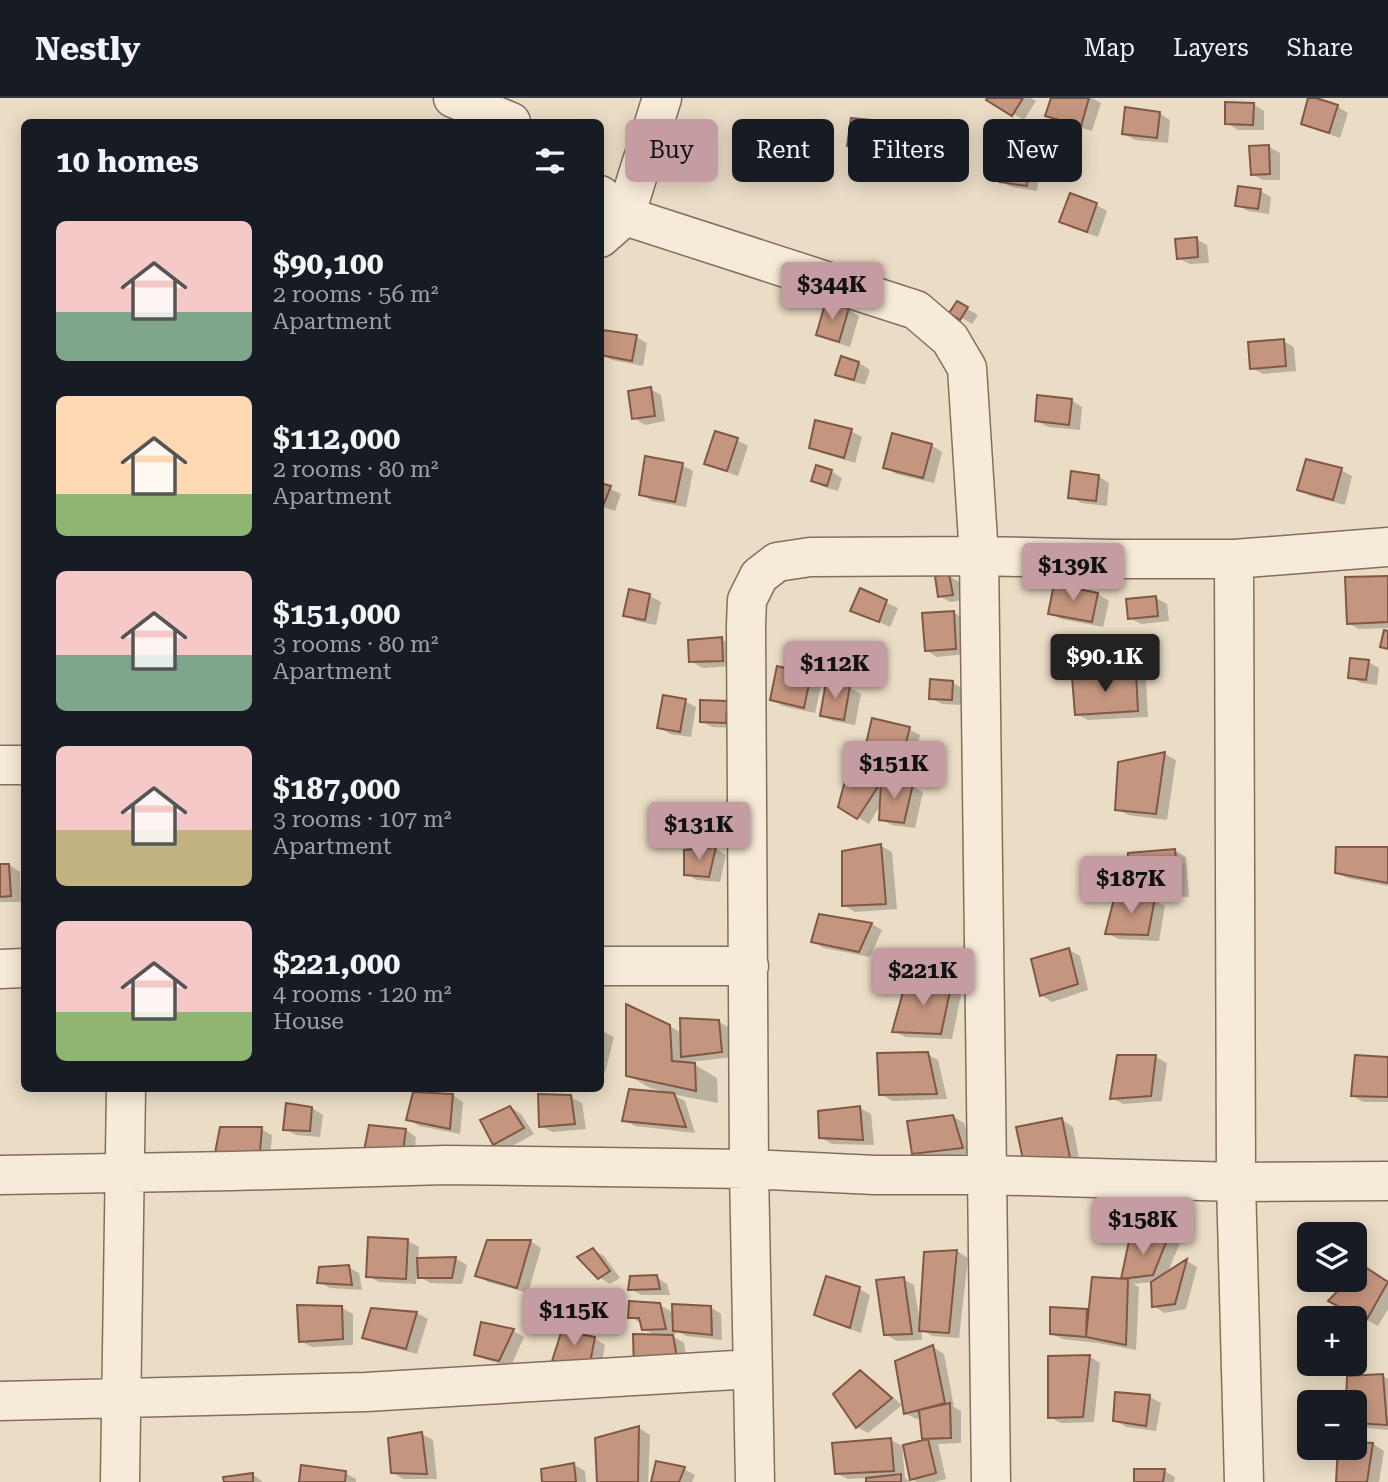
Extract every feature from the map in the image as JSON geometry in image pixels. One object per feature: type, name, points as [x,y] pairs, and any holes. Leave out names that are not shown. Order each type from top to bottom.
[{"type":"street","points":[[453,98],[504,119]]},
{"type":"street","points":[[662,98],[609,216],[916,310],[950,339],[967,368],[979,556],[991,1482]]},
{"type":"street","points":[[755,1482],[749,1169],[746,625],[747,600],[759,576],[777,562],[810,557],[1234,558],[1388,547]]},
{"type":"street","points":[[1234,558],[1236,1182],[1244,1482]]},
{"type":"street","points":[[0,765],[21,765]]},
{"type":"street","points":[[604,966],[749,966]]},
{"type":"street","points":[[0,969],[21,968]]},
{"type":"street","points":[[120,1482],[126,1092]]},
{"type":"street","points":[[0,1175],[445,1165],[749,1169],[874,1175],[987,1175],[1236,1182],[1388,1181]]},
{"type":"street","points":[[0,1401],[366,1392],[752,1369]]},
{"type":"building","points":[[1023,98],[1012,116],[986,100]]},
{"type":"building","points":[[1051,98],[1089,98],[1082,122],[1082,119],[1056,119],[1045,116]]},
{"type":"building","points":[[1308,98],[1338,105],[1329,133],[1301,124]]},
{"type":"building","points":[[1225,102],[1254,103],[1253,125],[1225,124]]},
{"type":"building","points":[[1125,107],[1160,112],[1157,138],[1122,134]]},
{"type":"building","points":[[1269,145],[1270,174],[1251,175],[1249,146]]},
{"type":"building","points":[[999,182],[1027,182],[1027,186]]},
{"type":"building","points":[[1238,186],[1261,189],[1258,209],[1235,206]]},
{"type":"building","points":[[1070,193],[1097,203],[1087,232],[1059,222]]},
{"type":"building","points":[[1197,237],[1198,257],[1177,259],[1175,239]]},
{"type":"building","points":[[826,301],[849,308],[839,342],[816,335]]},
{"type":"building","points":[[957,301],[968,307],[960,320],[949,313]]},
{"type":"building","points":[[604,330],[637,335],[632,361],[604,356]]},
{"type":"building","points":[[1284,339],[1286,366],[1250,369],[1248,342]]},
{"type":"building","points":[[841,356],[859,362],[854,380],[835,375]]},
{"type":"building","points":[[651,387],[655,416],[632,419],[628,391]]},
{"type":"building","points":[[1037,395],[1072,399],[1069,425],[1035,421]]},
{"type":"building","points":[[815,420],[852,429],[844,458],[809,448]]},
{"type":"building","points":[[715,431],[738,438],[727,471],[704,464]]},
{"type":"building","points":[[892,433],[932,444],[923,478],[883,468]]},
{"type":"building","points":[[645,456],[683,463],[675,502],[639,495]]},
{"type":"building","points":[[1306,459],[1342,468],[1333,500],[1297,490]]},
{"type":"building","points":[[816,465],[832,470],[827,486],[811,481]]},
{"type":"building","points":[[1071,471],[1099,475],[1096,501],[1068,498]]},
{"type":"building","points":[[604,484],[611,486],[604,504]]},
{"type":"building","points":[[949,574],[953,595],[938,597],[935,576]]},
{"type":"building","points":[[1388,576],[1388,622],[1347,624],[1345,577]]},
{"type":"building","points":[[1054,584],[1098,593],[1092,622],[1048,614]]},
{"type":"building","points":[[860,588],[887,600],[879,622],[850,611]]},
{"type":"building","points":[[629,589],[650,594],[645,620],[623,616]]},
{"type":"building","points":[[1156,596],[1158,616],[1128,619],[1126,599]]},
{"type":"building","points":[[954,611],[956,649],[925,651],[922,613]]},
{"type":"building","points":[[1384,630],[1388,631],[1388,649],[1380,647]]},
{"type":"building","points":[[722,637],[723,661],[689,662],[688,640]]},
{"type":"building","points":[[1350,658],[1369,660],[1366,680],[1348,678]]},
{"type":"building","points":[[777,666],[811,674],[804,708],[770,700]]},
{"type":"building","points":[[1136,672],[1138,711],[1075,715],[1072,677]]},
{"type":"building","points":[[930,679],[953,681],[952,700],[929,699]]},
{"type":"building","points":[[826,682],[850,686],[844,720],[820,716]]},
{"type":"building","points":[[663,695],[686,699],[680,732],[657,728]]},
{"type":"building","points":[[700,700],[727,701],[726,723],[700,722]]},
{"type":"building","points":[[872,718],[910,727],[902,758],[865,748]]},
{"type":"building","points":[[1165,752],[1156,814],[1115,810],[1118,762]]},
{"type":"building","points":[[847,773],[881,782],[857,819],[838,807]]},
{"type":"building","points":[[881,782],[913,784],[904,823],[879,820]]},
{"type":"building","points":[[881,844],[886,904],[842,906],[842,851]]},
{"type":"building","points":[[716,847],[709,877],[684,875],[684,850]]},
{"type":"building","points":[[1336,847],[1388,847],[1388,883],[1335,873]]},
{"type":"building","points":[[1175,849],[1179,892],[1127,888],[1128,853]]},
{"type":"building","points":[[0,864],[9,864],[11,896],[0,897]]},
{"type":"building","points":[[1115,895],[1155,898],[1148,935],[1105,934]]},
{"type":"building","points":[[819,914],[872,923],[859,952],[811,942]]},
{"type":"building","points":[[1069,948],[1078,984],[1040,996],[1031,959]]},
{"type":"building","points":[[906,981],[952,982],[941,1034],[892,1032]]},
{"type":"building","points":[[626,1004],[670,1025],[672,1061],[695,1063],[696,1091],[626,1076]]},
{"type":"building","points":[[680,1018],[719,1020],[722,1052],[681,1057]]},
{"type":"building","points":[[928,1052],[937,1094],[879,1095],[877,1053]]},
{"type":"building","points":[[1117,1055],[1156,1055],[1151,1096],[1110,1099]]},
{"type":"building","points":[[1355,1055],[1388,1057],[1388,1097],[1351,1096]]},
{"type":"building","points":[[629,1089],[674,1093],[686,1127],[622,1121]]},
{"type":"building","points":[[413,1092],[453,1094],[450,1129],[406,1120]]},
{"type":"building","points":[[538,1094],[571,1095],[575,1124],[539,1127]]},
{"type":"building","points":[[286,1103],[312,1107],[310,1131],[283,1130]]},
{"type":"building","points":[[510,1106],[524,1128],[493,1145],[480,1120]]},
{"type":"building","points":[[860,1106],[863,1140],[819,1138],[818,1111]]},
{"type":"building","points":[[953,1115],[963,1148],[912,1154],[907,1121]]},
{"type":"building","points":[[1062,1118],[1070,1158],[1024,1164],[1016,1127]]},
{"type":"building","points":[[369,1125],[406,1129],[402,1158],[364,1151]]},
{"type":"building","points":[[220,1127],[262,1127],[259,1164],[213,1163]]},
{"type":"building","points":[[1169,1235],[1153,1275],[1121,1279],[1129,1241]]},
{"type":"building","points":[[368,1237],[408,1239],[406,1279],[366,1277]]},
{"type":"building","points":[[487,1240],[531,1240],[517,1288],[475,1276]]},
{"type":"building","points":[[593,1248],[610,1271],[598,1279],[577,1257]]},
{"type":"building","points":[[957,1250],[949,1333],[919,1331],[924,1252]]},
{"type":"building","points":[[456,1257],[452,1278],[418,1278],[417,1258]]},
{"type":"building","points":[[1187,1259],[1175,1304],[1152,1307],[1151,1282]]},
{"type":"building","points":[[349,1265],[352,1285],[317,1283],[319,1267]]},
{"type":"building","points":[[1367,1268],[1388,1282],[1367,1319],[1367,1306],[1338,1306],[1328,1301],[1337,1292],[1367,1292]]},
{"type":"building","points":[[657,1275],[660,1289],[628,1290],[630,1276]]},
{"type":"building","points":[[826,1276],[860,1287],[850,1328],[814,1315]]},
{"type":"building","points":[[904,1277],[912,1334],[884,1335],[876,1280]]},
{"type":"building","points":[[1092,1277],[1128,1279],[1126,1345],[1086,1337]]},
{"type":"building","points":[[629,1301],[660,1303],[666,1329],[642,1330],[639,1318],[628,1318]]},
{"type":"building","points":[[672,1304],[711,1306],[712,1335],[673,1331]]},
{"type":"building","points":[[297,1305],[342,1306],[343,1339],[299,1342]]},
{"type":"building","points":[[1050,1307],[1087,1309],[1086,1337],[1050,1334]]},
{"type":"building","points":[[371,1308],[417,1312],[406,1349],[362,1338]]},
{"type":"building","points":[[481,1322],[514,1329],[499,1361],[474,1355]]},
{"type":"building","points":[[562,1330],[595,1337],[590,1363],[552,1361]]},
{"type":"building","points":[[633,1334],[673,1335],[679,1368],[634,1370]]},
{"type":"building","points":[[933,1345],[945,1403],[904,1414],[895,1361]]},
{"type":"building","points":[[1090,1355],[1083,1417],[1048,1418],[1048,1356]]},
{"type":"building","points":[[860,1370],[892,1398],[856,1428],[833,1394]]},
{"type":"building","points":[[1383,1374],[1387,1425],[1367,1424],[1367,1390],[1346,1390],[1347,1376]]},
{"type":"building","points":[[1115,1392],[1150,1395],[1146,1426],[1113,1421]]},
{"type":"building","points":[[950,1403],[951,1438],[922,1439],[919,1410]]},
{"type":"building","points":[[639,1426],[638,1482],[597,1482],[595,1438]]},
{"type":"building","points":[[422,1432],[427,1474],[391,1473],[388,1438]]},
{"type":"building","points":[[891,1438],[894,1471],[835,1474],[832,1443]]},
{"type":"building","points":[[928,1439],[936,1473],[910,1480],[903,1445]]},
{"type":"building","points":[[1367,1443],[1373,1443],[1367,1482],[1336,1482],[1337,1460],[1367,1460]]},
{"type":"building","points":[[656,1461],[685,1467],[679,1482],[651,1482]]},
{"type":"building","points":[[574,1463],[576,1482],[542,1482],[541,1469]]},
{"type":"building","points":[[301,1465],[346,1471],[345,1482],[299,1482]]},
{"type":"building","points":[[1134,1469],[1165,1469],[1163,1482],[1134,1482]]},
{"type":"building","points":[[253,1473],[253,1482],[224,1482],[223,1477]]},
{"type":"building","points":[[901,1474],[901,1482],[866,1482],[866,1478]]}]
